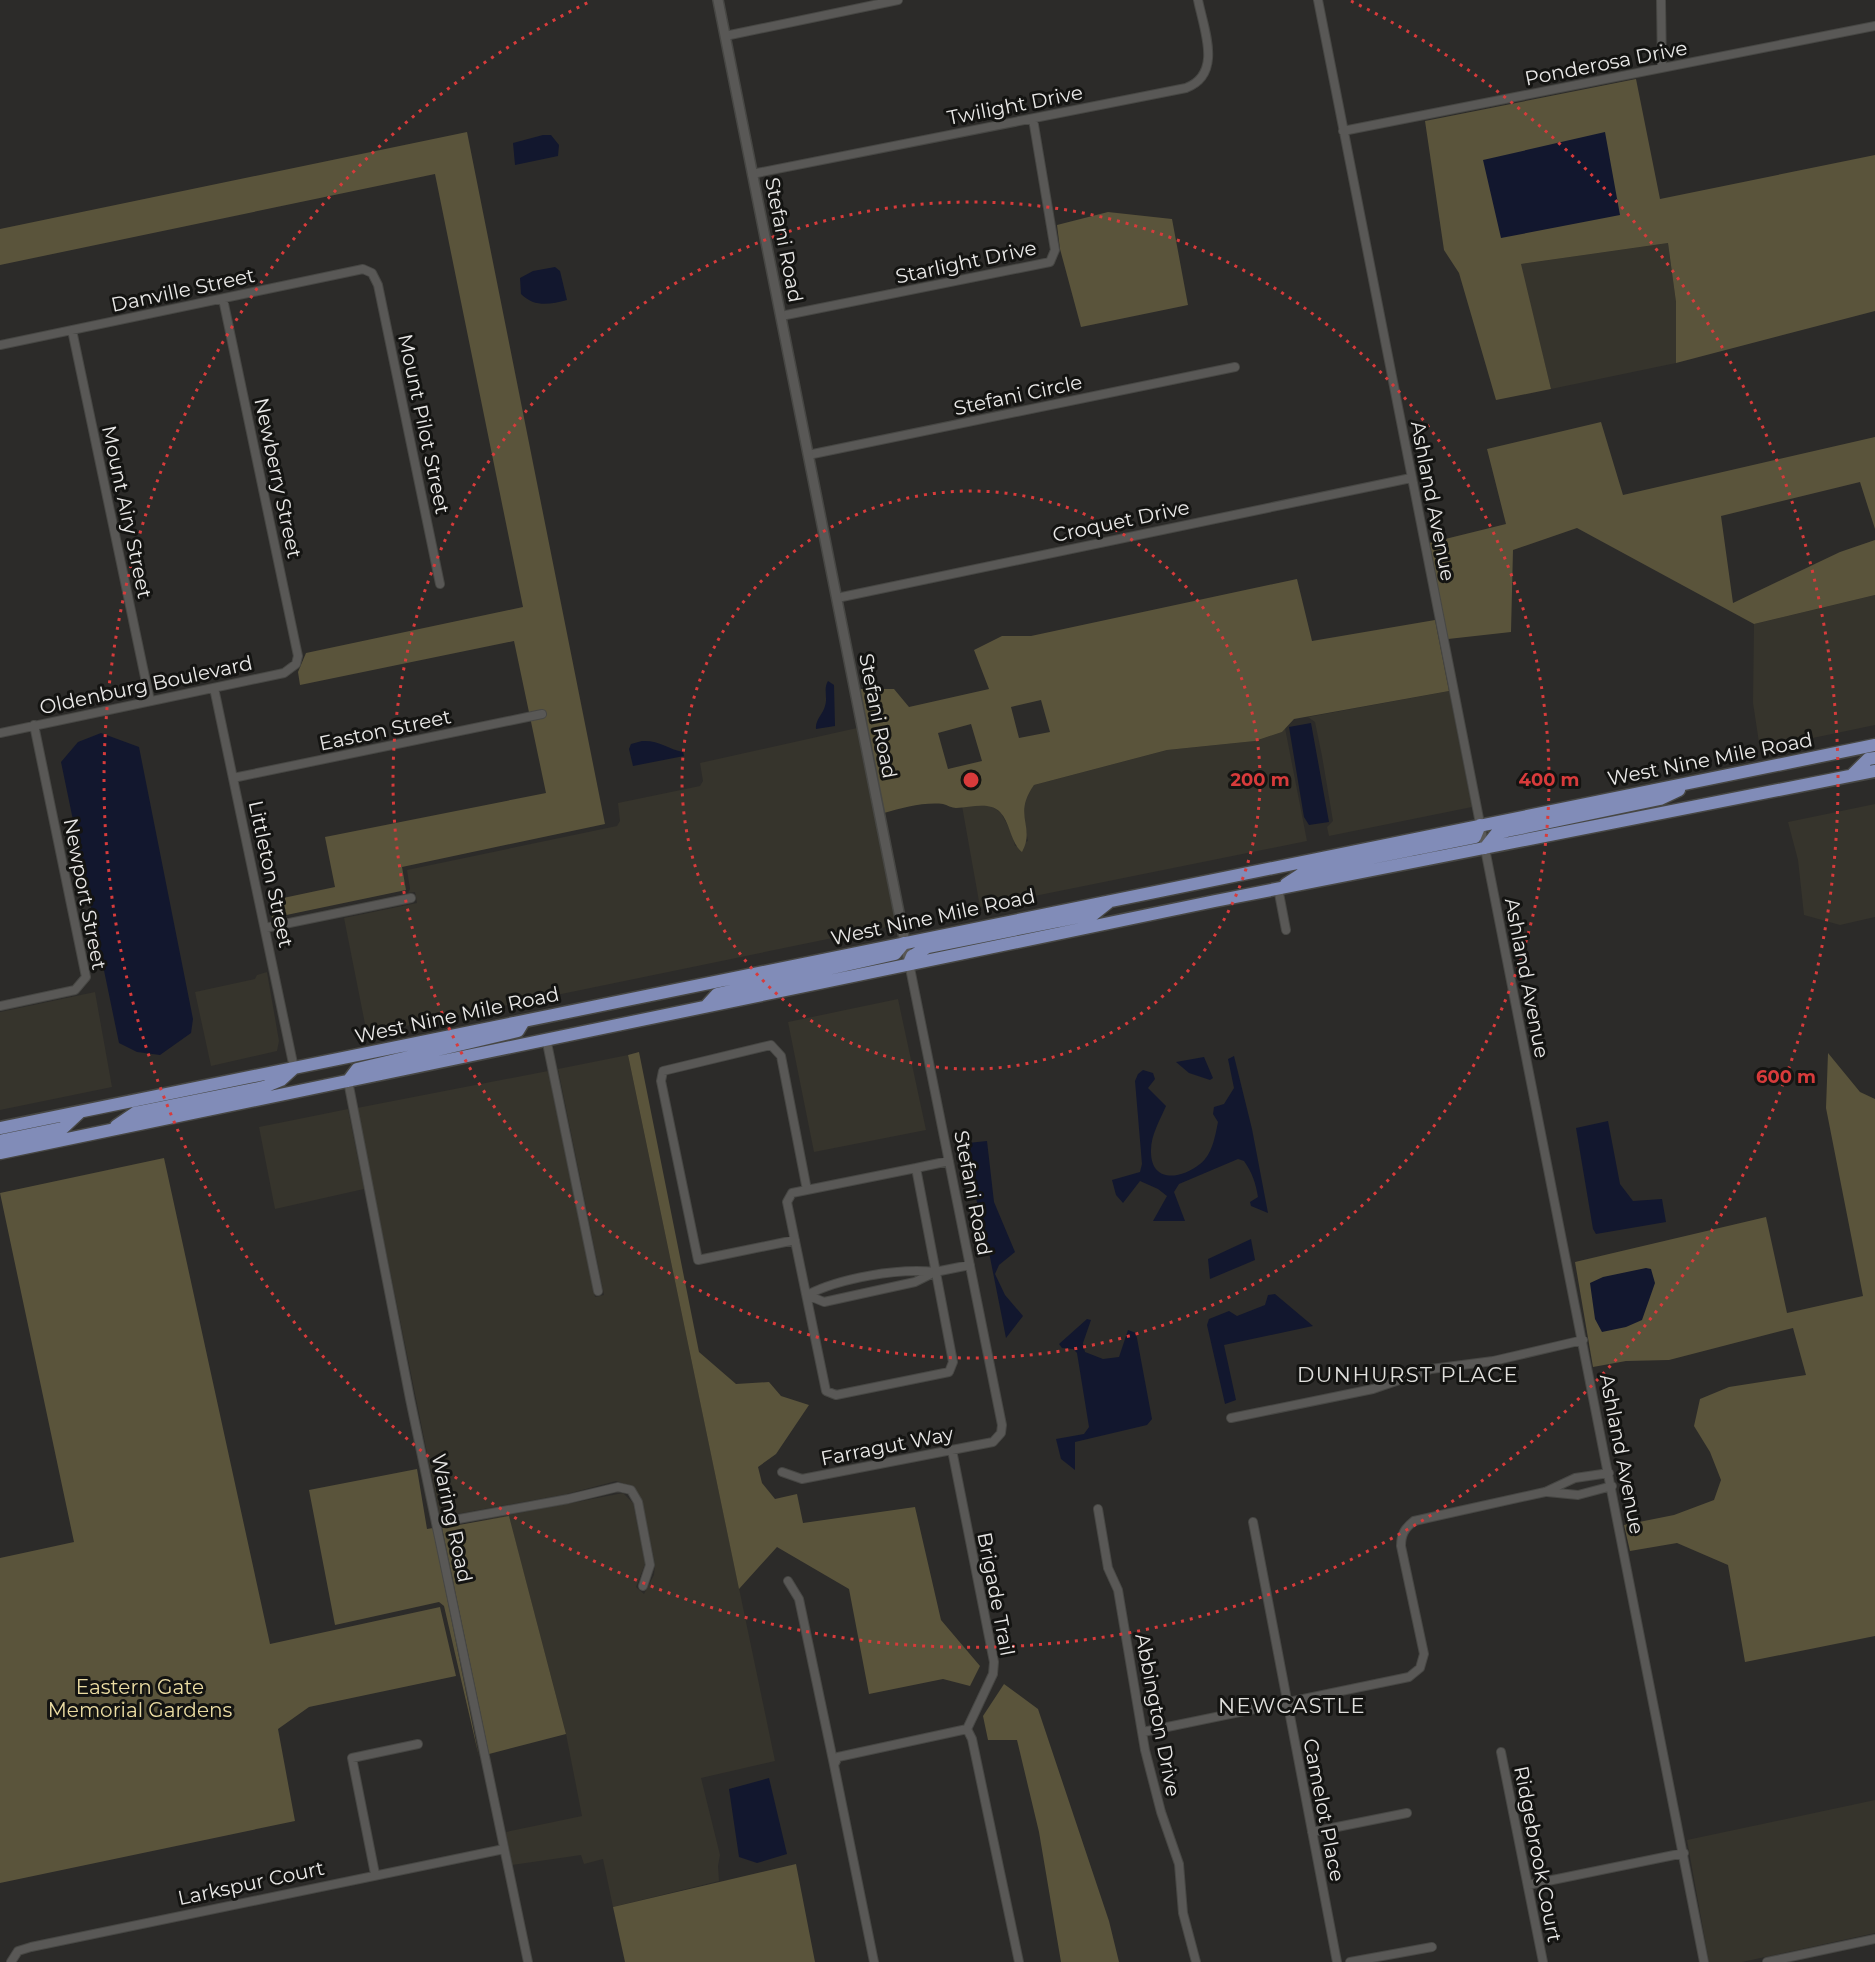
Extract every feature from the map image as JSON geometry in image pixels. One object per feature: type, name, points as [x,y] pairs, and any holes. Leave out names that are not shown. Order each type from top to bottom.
[{"type":"main road","name":"West Nine Mile Road","points":[[0,1128],[1875,746]]},
{"type":"main road","points":[[1852,776],[1868,759],[1875,758]]},
{"type":"main road","name":"West Nine Mile Road","points":[[0,1153],[909,963],[1875,771]]},
{"type":"main road","points":[[1485,848],[1496,834],[1660,799],[1693,782]]},
{"type":"main road","points":[[1278,888],[1306,872],[1475,837],[1480,825]]},
{"type":"main road","points":[[909,963],[912,956],[928,947],[1094,914],[1110,901]]},
{"type":"main road","points":[[707,1005],[717,994],[895,954],[904,943]]},
{"type":"main road","points":[[348,1081],[357,1069],[518,1031],[524,1021]]},
{"type":"main road","points":[[110,1130],[135,1113],[264,1087],[281,1080],[294,1068]]},
{"type":"main road","points":[[0,1141],[63,1128],[80,1112]]},
{"type":"street","name":"Stefani Road","points":[[718,0],[904,943],[1002,1425],[997,1438]]},
{"type":"street","points":[[725,36],[898,0]]},
{"type":"street","name":"Twilight Drive","points":[[752,174],[1193,86],[1205,73],[1209,55],[1198,0]]},
{"type":"street","name":"Ashland Avenue","points":[[1318,0],[1704,1962]]},
{"type":"street","points":[[1661,0],[1662,68]]},
{"type":"street","name":"Ponderosa Drive","points":[[1343,131],[1875,26]]},
{"type":"street","name":"Starlight Drive","points":[[781,316],[1050,262],[1055,250],[1033,119]]},
{"type":"street","name":"Danville Street","points":[[0,345],[363,269],[372,273]]},
{"type":"street","name":"Mount Pilot Street","points":[[372,273],[378,285],[440,584]]},
{"type":"street","name":"Newberry Street","points":[[223,299],[298,656],[296,664]]},
{"type":"street","name":"Mount Airy Street","points":[[72,330],[150,701]]},
{"type":"street","name":"Stefani Circle","points":[[808,455],[1235,367]]},
{"type":"street","name":"Croquet Drive","points":[[837,598],[1411,478]]},
{"type":"street","name":"Oldenburg Boulevard","points":[[0,733],[284,673],[296,664]]},
{"type":"street","name":"Littleton Street","points":[[214,687],[294,1068]]},
{"type":"street","name":"Easton Street","points":[[233,778],[542,714]]},
{"type":"street","name":"Newport Street","points":[[0,1006],[75,990],[86,977],[34,725]]},
{"type":"street","points":[[1278,888],[1286,930]]},
{"type":"street","points":[[265,928],[411,898]]},
{"type":"street","points":[[546,1038],[598,1291]]},
{"type":"street","points":[[795,1240],[698,1260],[661,1081],[663,1071],[771,1046],[781,1056],[807,1190]]},
{"type":"street","name":"Waring Road","points":[[348,1081],[410,1399],[528,1962]]},
{"type":"street","points":[[916,1168],[954,1362],[949,1372],[836,1395],[826,1391],[787,1202],[792,1193],[950,1161]]},
{"type":"street","points":[[807,1295],[824,1302],[915,1282],[935,1272],[970,1265]]},
{"type":"street","points":[[807,1295],[822,1287],[910,1269],[935,1272]]},
{"type":"street","points":[[1232,1418],[1373,1389],[1431,1369],[1493,1361],[1583,1340]]},
{"type":"street","name":"Farragut Way","points":[[782,1472],[802,1479],[993,1442],[997,1438]]},
{"type":"street","name":"Brigade Trail","points":[[952,1450],[994,1662],[993,1674],[967,1729]]},
{"type":"street","points":[[1143,1732],[1405,1678],[1420,1668],[1424,1654],[1401,1546],[1403,1532],[1408,1526],[1414,1521],[1545,1492],[1575,1478],[1609,1473]]},
{"type":"street","points":[[437,1523],[568,1499],[618,1486],[624,1487],[631,1490],[638,1502],[650,1564],[643,1586]]},
{"type":"street","points":[[1545,1492],[1578,1495],[1612,1486]]},
{"type":"street","name":"Abbington Drive","points":[[1098,1509],[1108,1568],[1118,1590],[1143,1732],[1161,1812],[1179,1863],[1184,1913],[1196,1962]]},
{"type":"street","name":"Camelot Place","points":[[1253,1522],[1337,1962]]},
{"type":"street","points":[[788,1581],[799,1599],[874,1962]]},
{"type":"street","points":[[834,1765],[838,1757],[967,1729],[972,1739],[1019,1962]]},
{"type":"street","points":[[375,1874],[352,1758],[418,1744]]},
{"type":"street","name":"Ridgebrook Court","points":[[1501,1752],[1543,1962]]},
{"type":"street","points":[[1312,1832],[1407,1813]]},
{"type":"street","name":"Larkspur Court","points":[[11,1962],[18,1951],[31,1947],[504,1849]]},
{"type":"street","points":[[1528,1885],[1684,1853]]},
{"type":"street","points":[[1767,1962],[1875,1939]]},
{"type":"street","points":[[1350,1962],[1432,1947]]},
{"type":"shaded area","points":[[1668,243],[1676,302],[1676,363],[1551,389],[1520,264]]},
{"type":"shaded area","points":[[1875,595],[1875,725],[1760,749],[1753,703],[1754,624]]},
{"type":"shaded area","points":[[1449,691],[1472,807],[1329,836],[1327,827],[1333,821],[1322,756],[1315,722],[1308,717]]},
{"type":"shaded area","points":[[857,728],[896,925],[367,1034],[344,918],[417,903],[415,892],[408,893],[410,889],[407,870],[617,826],[620,821],[618,803],[700,786],[703,781],[700,763]]},
{"type":"shaded area","points":[[1285,728],[1307,841],[980,907],[962,806],[992,806],[1001,813],[1012,833],[1015,846],[1028,841],[1022,811],[1027,795],[1034,785],[1167,750],[1255,741],[1282,732]]},
{"type":"shaded area","points":[[1875,804],[1875,917],[1840,925],[1804,915],[1798,860],[1788,822]]},
{"type":"shaded area","points":[[267,972],[279,1041],[277,1051],[211,1066],[195,992],[255,979],[257,975]]},
{"type":"shaded area","points":[[95,992],[112,1087],[0,1110],[0,1012]]},
{"type":"shaded area","points":[[898,999],[926,1130],[814,1152],[788,1022]]},
{"type":"shaded area","points":[[628,1055],[775,1761],[701,1778],[720,1855],[719,1881],[613,1907],[603,1859],[584,1864],[581,1855],[512,1865],[506,1832],[582,1816],[566,1734],[509,1517],[478,1521],[623,1493],[633,1503],[645,1564],[636,1587],[644,1594],[654,1575],[655,1564],[642,1500],[634,1487],[616,1481],[567,1494],[440,1517],[357,1108],[548,1071],[595,1297],[604,1295],[558,1069]]},
{"type":"shaded area","points":[[348,1109],[364,1189],[275,1209],[259,1127]]},
{"type":"shaded area","points":[[1875,1800],[1875,1933],[1742,1962],[1709,1962],[1687,1840]]},
{"type":"green space","points":[[1636,79],[1660,199],[1875,155],[1875,311],[1676,363],[1676,302],[1668,243],[1521,264],[1551,389],[1496,400],[1459,273],[1444,250],[1425,121]]},
{"type":"green space","points":[[467,132],[605,824],[402,867],[406,890],[272,918],[269,901],[335,887],[325,837],[546,793],[514,641],[300,685],[298,672],[306,653],[523,607],[435,174],[0,265],[0,229]]},
{"type":"green space","points":[[1108,212],[1172,219],[1188,305],[1081,327],[1060,249],[1057,225]]},
{"type":"green space","points":[[1601,422],[1623,495],[1875,437],[1875,529],[1860,482],[1721,516],[1733,603],[1840,552],[1875,540],[1875,595],[1754,624],[1577,528],[1513,550],[1511,632],[1448,639],[1429,543],[1506,524],[1487,449]]},
{"type":"green space","points":[[1297,579],[1312,641],[1435,620],[1449,691],[1294,719],[1282,732],[1255,741],[1167,750],[1034,785],[1025,805],[1027,835],[1022,852],[1015,843],[1004,817],[996,809],[990,807],[953,808],[943,804],[928,804],[884,813],[859,689],[894,689],[909,707],[989,689],[974,650],[1002,636],[1031,636]],"holes":[[[1041,700],[1050,732],[1019,738],[1011,707]],[[971,724],[982,761],[948,769],[938,733]]]},
{"type":"green space","points":[[639,1052],[699,1352],[736,1384],[769,1382],[781,1396],[809,1405],[776,1454],[758,1467],[762,1483],[775,1499],[797,1494],[803,1523],[915,1507],[941,1620],[980,1666],[970,1686],[943,1679],[869,1694],[849,1589],[777,1547],[739,1589],[628,1055]]},
{"type":"green space","points":[[1828,1053],[1860,1092],[1875,1099],[1875,1636],[1745,1662],[1728,1565],[1677,1543],[1630,1551],[1624,1525],[1674,1515],[1714,1500],[1721,1480],[1710,1452],[1694,1426],[1700,1399],[1729,1387],[1806,1375],[1793,1328],[1669,1360],[1626,1361],[1593,1367],[1575,1262],[1766,1217],[1787,1313],[1863,1296],[1826,1108]]},
{"type":"green space","name":"Eastern Gate Memorial Gardens","points":[[164,1158],[270,1644],[440,1607],[456,1676],[309,1707],[278,1729],[295,1821],[0,1883],[0,1558],[74,1542],[0,1193]]},
{"type":"green space","points":[[417,1469],[427,1529],[433,1528],[479,1757],[444,1606],[439,1602],[335,1625],[309,1490]]},
{"type":"green space","points":[[509,1516],[566,1734],[489,1754],[442,1528]]},
{"type":"green space","points":[[1004,1684],[1038,1709],[1109,1921],[1119,1962],[1061,1962],[1039,1832],[1017,1740],[988,1740],[983,1716]]},
{"type":"green space","points":[[796,1864],[815,1962],[625,1962],[613,1907]]},
{"type":"water","points":[[1605,132],[1620,215],[1501,238],[1483,160]]},
{"type":"water","points":[[551,135],[559,145],[558,156],[515,165],[513,143]]},
{"type":"water","points":[[555,267],[560,271],[567,300],[542,304],[531,301],[521,294],[520,278],[533,271]]},
{"type":"water","points":[[828,681],[834,685],[835,726],[816,729],[825,706]]},
{"type":"water","points":[[1311,723],[1329,822],[1309,825],[1304,817],[1289,727]]},
{"type":"water","points":[[101,733],[139,747],[193,1019],[191,1033],[160,1055],[137,1052],[119,1043],[61,762],[78,742]]},
{"type":"water","points":[[642,741],[653,742],[683,752],[684,756],[633,766],[629,749],[631,744]]},
{"type":"water","points":[[1234,1056],[1252,1129],[1268,1213],[1251,1206],[1250,1202],[1258,1197],[1256,1187],[1247,1165],[1238,1159],[1179,1184],[1174,1192],[1185,1221],[1153,1221],[1167,1196],[1140,1181],[1123,1203],[1116,1195],[1112,1180],[1140,1172],[1142,1164],[1135,1081],[1138,1074],[1143,1070],[1153,1073],[1155,1079],[1148,1088],[1166,1106],[1152,1139],[1152,1161],[1161,1173],[1175,1175],[1200,1164],[1210,1151],[1218,1122],[1213,1114],[1214,1107],[1224,1104],[1234,1088],[1228,1059]]},
{"type":"water","points":[[1204,1057],[1213,1078],[1210,1080],[1189,1073],[1176,1062]]},
{"type":"water","points":[[1608,1121],[1620,1184],[1633,1201],[1662,1199],[1666,1222],[1596,1234],[1593,1229],[1576,1128]]},
{"type":"water","points":[[987,1141],[994,1202],[1015,1252],[999,1265],[995,1274],[1005,1295],[1023,1316],[1006,1338],[986,1237],[972,1183],[968,1143]]},
{"type":"water","points":[[1251,1239],[1255,1260],[1210,1279],[1208,1259]]},
{"type":"water","points":[[1646,1268],[1651,1269],[1655,1283],[1642,1320],[1626,1327],[1602,1332],[1595,1319],[1590,1283],[1603,1277]]},
{"type":"water","points":[[1275,1294],[1313,1326],[1224,1345],[1236,1400],[1225,1404],[1207,1325],[1209,1319],[1229,1311],[1237,1316],[1265,1305],[1268,1295]]},
{"type":"water","points":[[1087,1319],[1091,1320],[1083,1343],[1085,1352],[1103,1359],[1119,1357],[1128,1330],[1136,1333],[1152,1419],[1147,1425],[1075,1442],[1075,1470],[1061,1459],[1056,1439],[1084,1434],[1089,1427],[1077,1353],[1073,1349],[1062,1348],[1059,1344]]},
{"type":"water","points":[[769,1778],[787,1854],[757,1863],[739,1857],[729,1789]]},
{"type":"district","name":"DUNHURST PLACE","points":[[1408,1374]]},
{"type":"district","name":"NEWCASTLE","points":[[1292,1705]]}]
